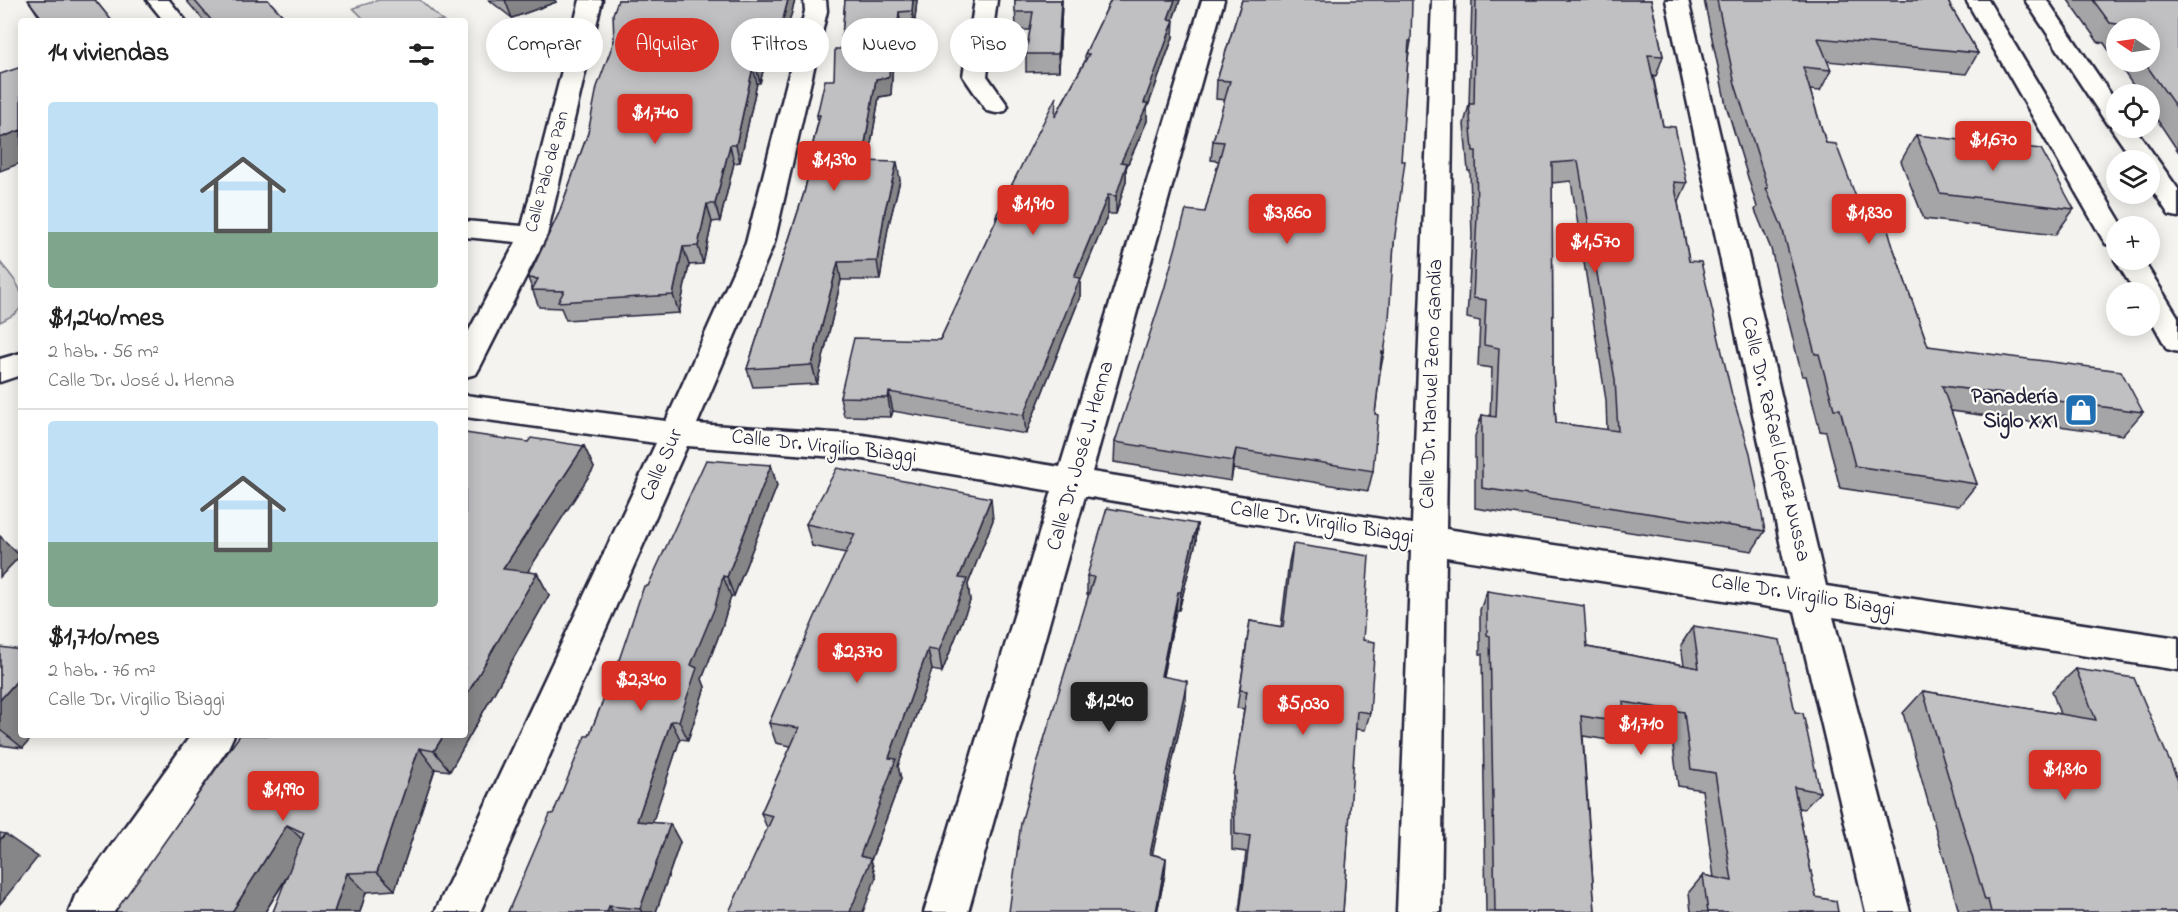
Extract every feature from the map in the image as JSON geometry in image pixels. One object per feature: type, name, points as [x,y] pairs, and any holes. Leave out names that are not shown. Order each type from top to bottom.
[{"type":"street","points":[[158,0],[173,18]]},
{"type":"street","name":"Calle Palo de Pan","points":[[468,361],[533,235],[591,0]]},
{"type":"street","name":"Calle Sur","points":[[457,912],[676,434],[760,243],[816,11],[815,0]]},
{"type":"street","points":[[986,0],[975,76],[996,106]]},
{"type":"street","name":"Calle Dr. José J. Henna","points":[[946,912],[1213,0]]},
{"type":"street","name":"Calle Dr. Manuel Zeno Gandía","points":[[1419,912],[1443,0]]},
{"type":"street","name":"Calle Dr. Rafael López Nussa","points":[[1677,0],[1810,597],[1888,912]]},
{"type":"street","points":[[1977,0],[2106,221]]},
{"type":"street","points":[[2036,0],[2106,104]]},
{"type":"street","points":[[2160,182],[2178,209]]},
{"type":"street","points":[[468,230],[533,235]]},
{"type":"street","points":[[2160,312],[2178,342]]},
{"type":"street","points":[[0,371],[18,364]]},
{"type":"street","name":"Calle Dr. Virgilio Biaggi","points":[[468,406],[676,434],[863,447],[1427,540],[2178,654]]},
{"type":"street","points":[[91,912],[212,738]]},
{"type":"shaded area","points":[[379,0],[420,0],[440,18],[363,18],[353,8]]},
{"type":"shaded area","points":[[0,262],[18,286],[18,310],[0,322]]},
{"type":"building","points":[[28,0],[95,0],[110,18],[42,18]]},
{"type":"building","points":[[194,0],[268,0],[285,18],[209,18]]},
{"type":"building","points":[[618,0],[788,0],[783,18],[731,18],[731,72],[752,72],[736,145],[730,145],[715,204],[707,204],[698,246],[683,247],[673,295],[558,302],[564,291],[532,290],[538,279],[528,278],[559,213],[588,133],[597,87],[614,41],[613,14]]},
{"type":"building","points":[[845,0],[913,0],[912,11],[899,12],[898,18],[844,18]]},
{"type":"building","points":[[1015,0],[1061,0],[1058,54],[1028,54],[1033,12],[1015,12]]},
{"type":"building","points":[[1111,0],[1175,0],[1168,19],[1174,20],[1144,103],[1148,103],[1121,162],[1127,163],[1116,196],[1108,195],[1074,277],[1080,278],[1024,415],[889,392],[888,398],[840,397],[854,338],[940,340],[998,216],[996,216],[1056,97],[1055,117],[1089,54],[1085,54]]},
{"type":"building","points":[[1242,0],[1412,0],[1401,161],[1405,161],[1394,243],[1389,319],[1384,353],[1382,352],[1375,414],[1378,415],[1373,471],[1236,449],[1233,461],[1115,442],[1164,290],[1186,210],[1205,212],[1224,142],[1213,141],[1230,81],[1217,80]]},
{"type":"building","points":[[1476,0],[1651,0],[1663,56],[1648,55],[1663,126],[1675,127],[1687,183],[1674,182],[1689,261],[1701,262],[1732,395],[1750,453],[1765,531],[1482,488],[1482,415],[1496,417],[1499,348],[1484,345],[1486,300],[1473,298],[1477,216],[1476,151],[1473,151],[1469,104],[1474,104]],"holes":[[[1578,161],[1615,380],[1618,431],[1556,423],[1553,373],[1552,163]]]},
{"type":"building","points":[[1717,0],[1947,0],[1978,53],[1818,38],[1831,70],[1803,67],[1826,143],[1836,144],[1856,197],[1880,199],[1893,247],[1928,346],[2121,371],[2143,412],[1942,386],[1977,484],[1855,466],[1840,409],[1834,409],[1819,354],[1815,354],[1782,227],[1766,188],[1768,188],[1735,84]]},
{"type":"building","points":[[2093,0],[2178,0],[2178,110],[2151,72],[2160,72],[2160,18],[2106,18]]},
{"type":"building","points":[[835,49],[841,49],[841,72],[889,72],[889,77],[876,79],[862,161],[897,162],[885,210],[877,261],[838,262],[812,365],[747,369],[804,193],[813,155],[810,156],[820,115],[817,115],[825,80],[834,80]]},
{"type":"building","points":[[18,68],[18,131],[0,138],[0,74]]},
{"type":"building","points":[[1916,135],[2041,149],[2074,209],[1940,193]]},
{"type":"building","points":[[468,433],[528,442],[531,438],[584,446],[503,569],[537,573],[468,693]]},
{"type":"building","points":[[706,460],[771,465],[727,577],[723,576],[715,607],[691,665],[697,668],[679,721],[671,721],[637,821],[670,824],[640,909],[609,906],[607,912],[508,912],[550,814],[553,814],[585,736],[589,736],[618,663],[644,586],[648,586]]},
{"type":"building","points":[[837,468],[991,498],[959,578],[967,579],[939,651],[928,649],[889,758],[896,759],[860,856],[871,859],[850,912],[729,912],[773,816],[761,813],[799,728],[769,723],[817,612],[855,534],[806,524]]},
{"type":"building","points":[[1107,508],[1197,524],[1181,592],[1178,592],[1161,676],[1187,681],[1150,854],[1166,858],[1156,912],[1009,912],[1021,823],[1094,577],[1087,576]]},
{"type":"building","points":[[1293,544],[1369,556],[1363,640],[1375,642],[1370,713],[1357,711],[1343,912],[1240,912],[1250,836],[1235,834],[1234,775],[1247,691],[1240,690],[1250,621],[1283,627]]},
{"type":"building","points":[[1487,591],[1584,606],[1587,647],[1699,668],[1693,626],[1780,640],[1795,712],[1803,713],[1820,792],[1794,787],[1816,897],[1836,901],[1838,912],[1708,912],[1703,875],[1732,881],[1715,773],[1691,769],[1684,712],[1623,702],[1625,723],[1581,716],[1595,912],[1495,912],[1490,636],[1487,635]]},
{"type":"building","points":[[0,647],[18,650],[18,679],[0,700]]},
{"type":"building","points":[[2076,669],[2134,678],[2178,781],[2178,912],[1991,912],[1988,900],[1985,900],[1923,691],[2096,720]]},
{"type":"building","points":[[238,738],[442,738],[434,751],[419,748],[377,872],[347,873],[334,912],[273,912],[304,833],[287,825],[232,912],[115,912]]},
{"type":"place","name":"Panadería Siglo XXI","points":[[2081,410]]}]
